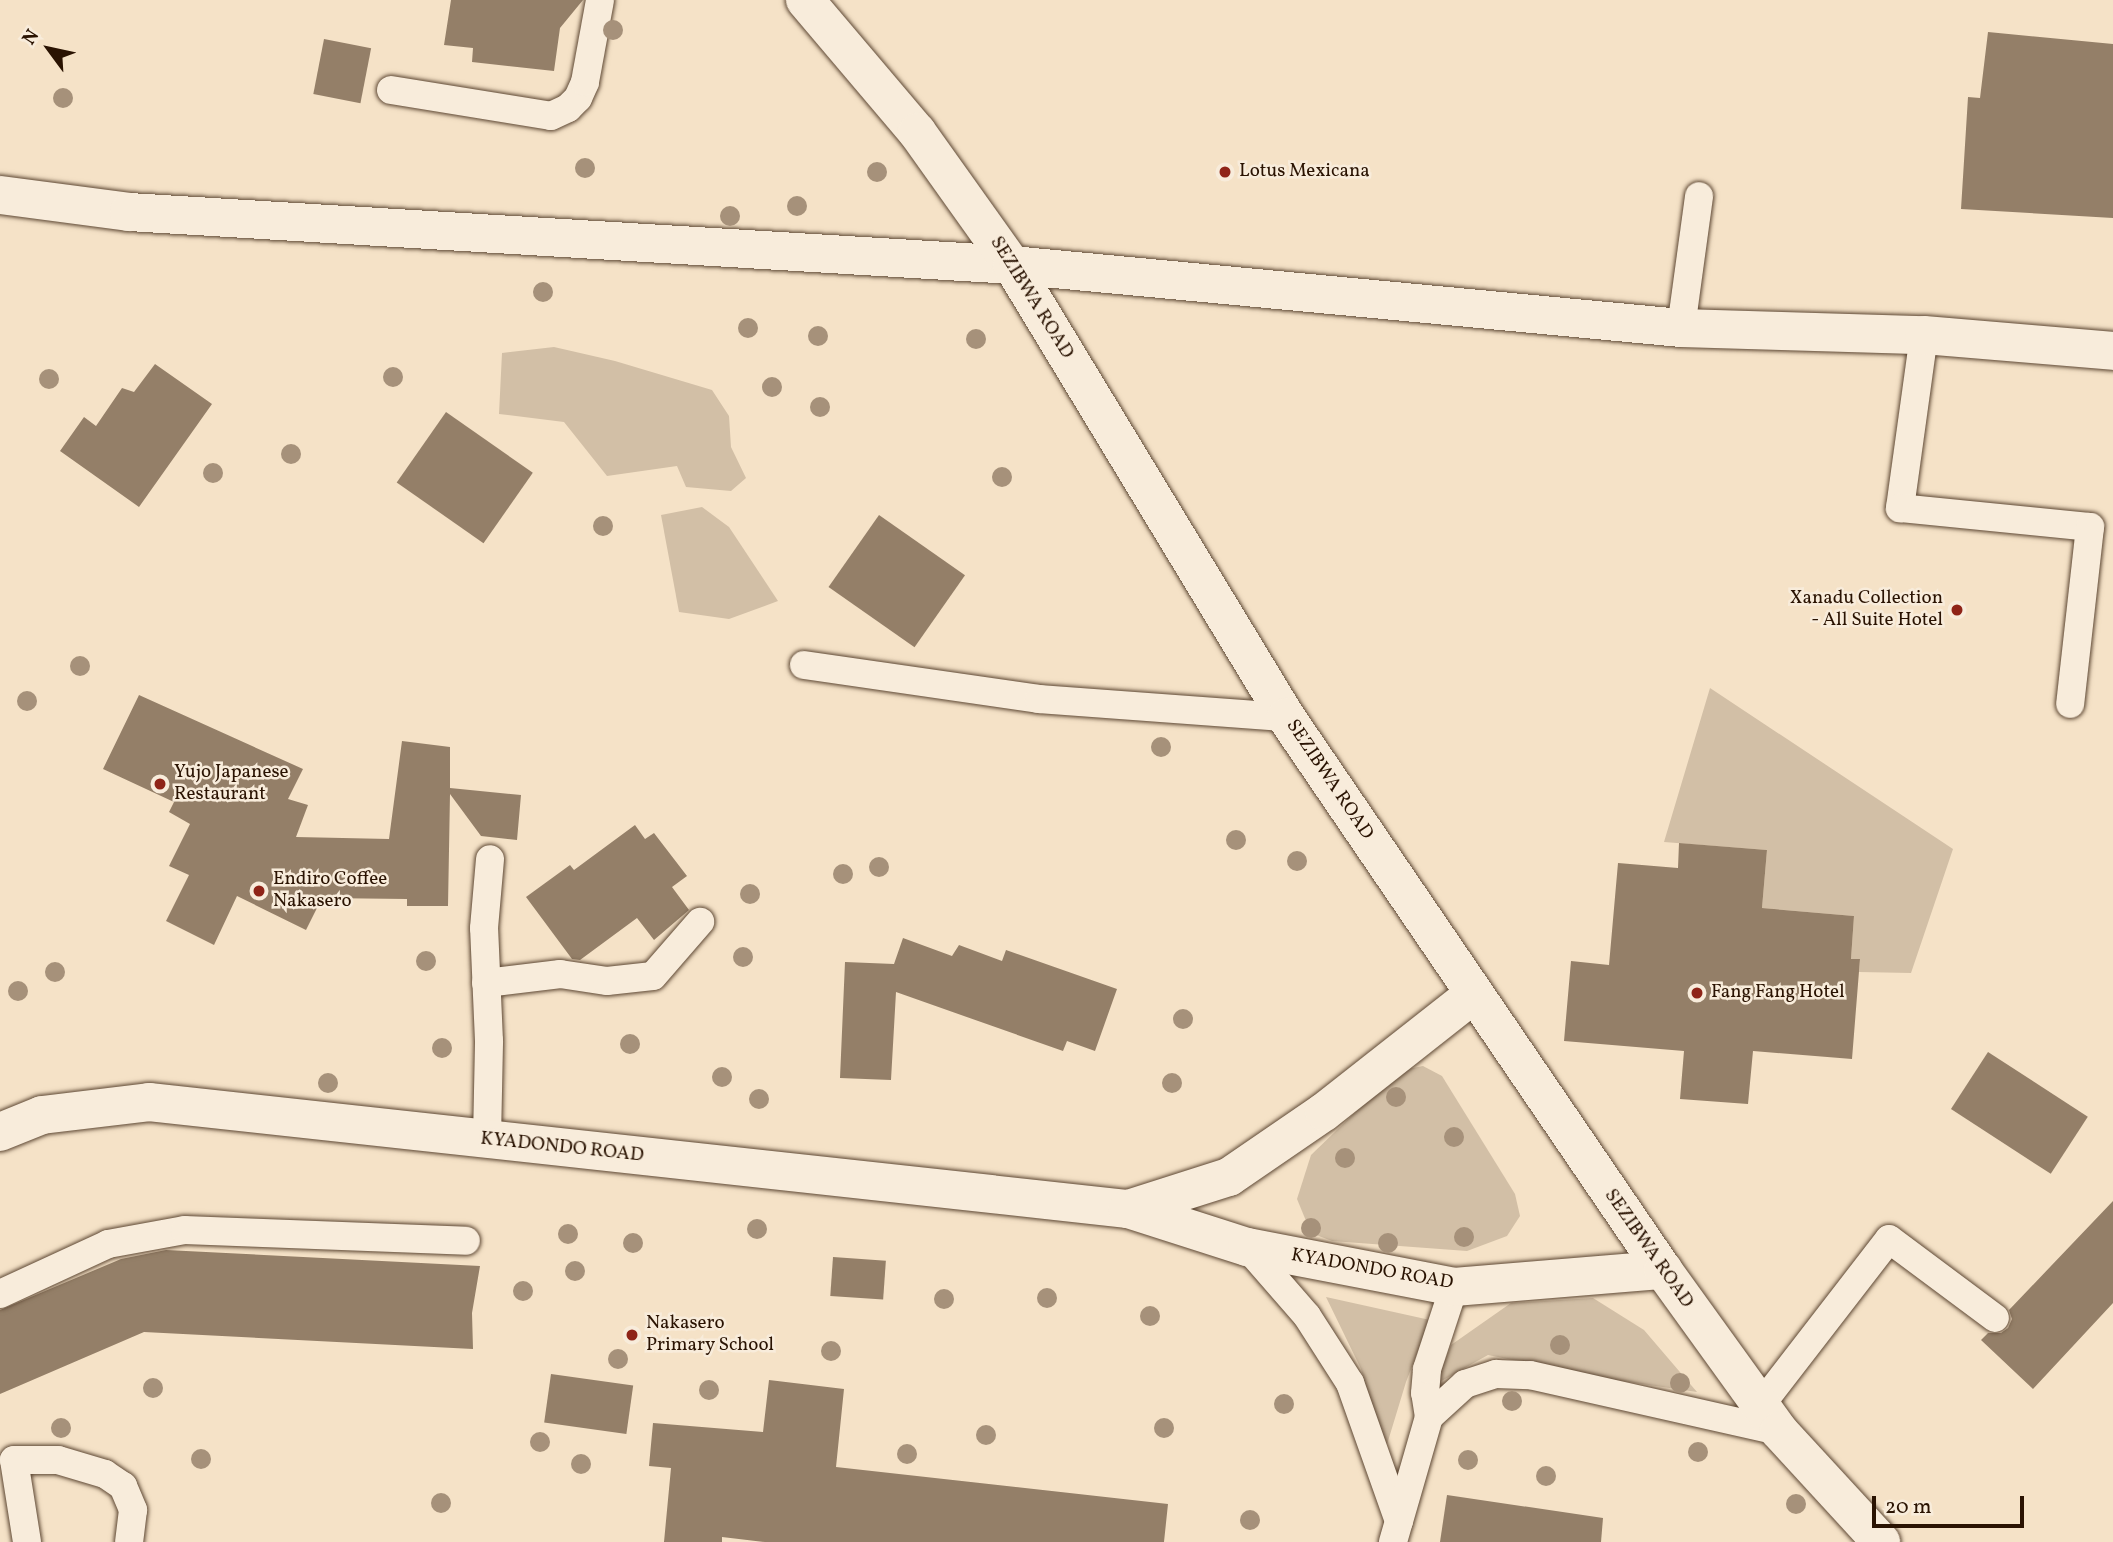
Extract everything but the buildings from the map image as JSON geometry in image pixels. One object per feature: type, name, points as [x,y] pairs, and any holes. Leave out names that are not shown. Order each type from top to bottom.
[{"type":"street","name":"SEZIBWA ROAD","points":[[805,0],[917,132],[1012,265],[1286,717],[1663,1270],[1770,1418],[1881,1542]]},
{"type":"street","points":[[0,195],[129,212],[1012,265],[1681,328],[1924,335],[2113,351]]},
{"type":"street","name":"KYADONDO ROAD","points":[[1128,1209],[1229,1177],[1324,1112],[1474,994]]},
{"type":"street","name":"KYADONDO ROAD","points":[[0,1132],[41,1115],[149,1102],[1128,1209],[1247,1247],[1454,1287],[1663,1270]]},
{"type":"lane","points":[[391,90],[551,116],[568,108],[578,98],[585,82],[600,0]]},
{"type":"lane","points":[[1681,328],[1699,196]]},
{"type":"lane","points":[[1924,335],[1900,509],[2090,527],[2070,704]]},
{"type":"lane","points":[[804,665],[1039,699],[1286,717]]},
{"type":"lane","points":[[487,1139],[489,1041],[484,928],[490,859]]},
{"type":"lane","points":[[486,983],[560,974],[607,981],[653,976],[700,922]]},
{"type":"lane","points":[[0,1294],[108,1244],[185,1230],[466,1241]]},
{"type":"lane","points":[[1429,1417],[1465,1384],[1496,1374],[1530,1375],[1770,1418],[1889,1239],[1994,1318]]},
{"type":"lane","points":[[1247,1247],[1307,1316],[1350,1383],[1396,1531]]},
{"type":"lane","points":[[1396,1531],[1429,1417],[1425,1393],[1427,1370],[1454,1287]]},
{"type":"lane","points":[[27,1542],[7,1460],[58,1460],[105,1474],[123,1486],[133,1510],[129,1542]]},
{"type":"shaded area","points":[[554,347],[615,361],[712,390],[729,416],[731,447],[746,478],[731,491],[686,487],[677,466],[607,476],[564,422],[499,414],[502,353]]},
{"type":"shaded area","points":[[702,507],[729,527],[778,601],[729,619],[679,612],[661,515]]},
{"type":"shaded area","points":[[1710,688],[1953,849],[1911,973],[1859,972],[1860,959],[1851,959],[1854,916],[1762,908],[1767,850],[1664,842]]},
{"type":"shaded area","points":[[1423,1066],[1442,1076],[1515,1194],[1520,1216],[1507,1236],[1467,1251],[1332,1241],[1311,1233],[1297,1199],[1311,1155],[1398,1071]]},
{"type":"shaded area","points":[[1326,1297],[1430,1320],[1406,1382],[1385,1451],[1361,1369]]},
{"type":"shaded area","points":[[1593,1298],[1644,1330],[1697,1392],[1601,1378],[1488,1355],[1436,1384],[1451,1345],[1511,1303]]},
{"type":"place","name":"Lotus Mexicana","points":[[1225,172]]},
{"type":"place","name":"Xanadu Collection - All Suite Hotel","points":[[1957,610]]},
{"type":"place","name":"Yujo Japanese Restaurant","points":[[160,784]]},
{"type":"place","name":"Endiro Coffee Nakasero","points":[[259,891]]},
{"type":"place","name":"Fang Fang Hotel","points":[[1697,993]]},
{"type":"place","name":"Nakasero Primary School","points":[[632,1335]]}]
